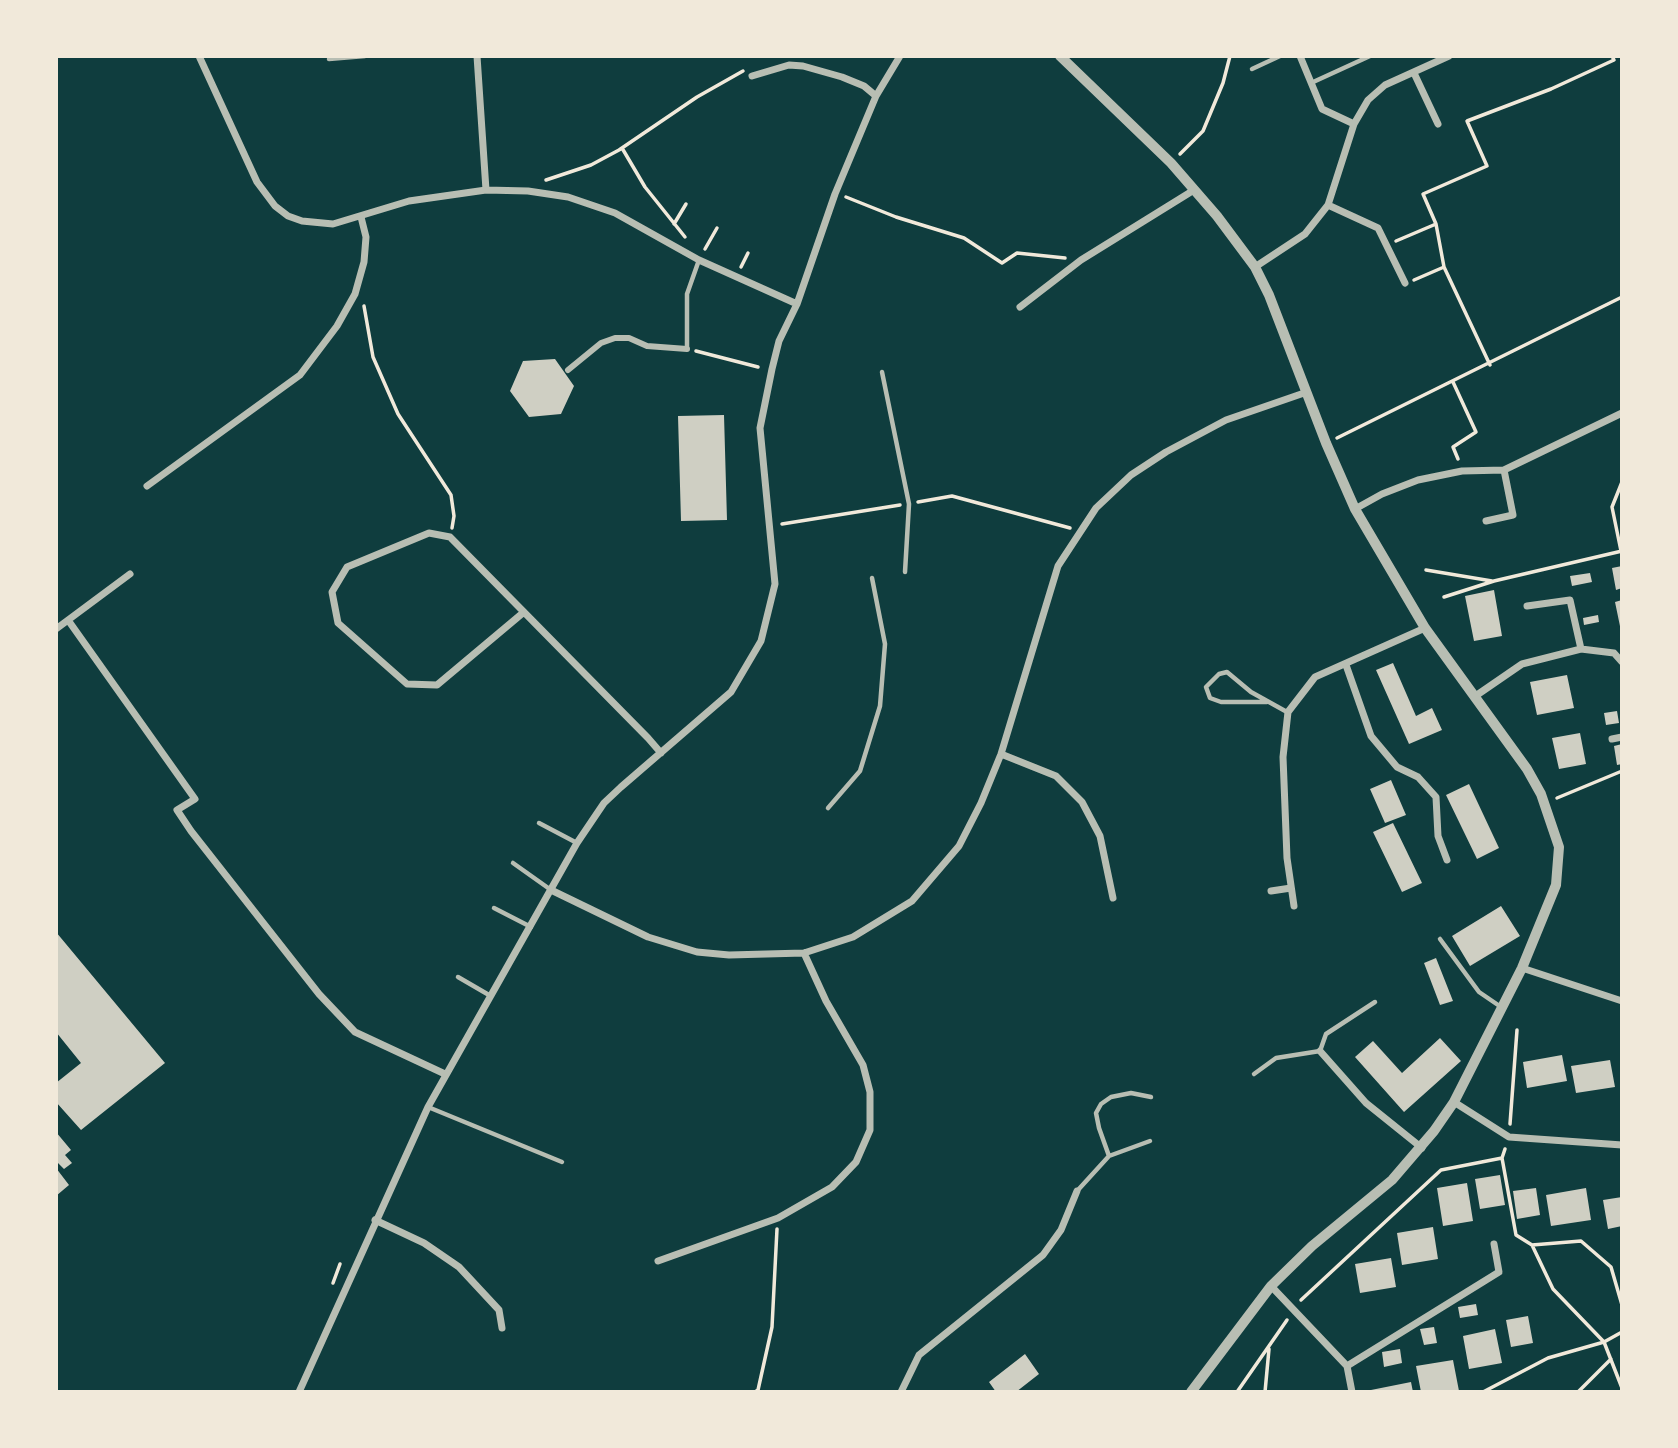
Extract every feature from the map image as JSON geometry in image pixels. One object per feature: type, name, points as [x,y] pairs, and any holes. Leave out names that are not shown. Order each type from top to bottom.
[{"type":"street","points":[[199,56],[257,182],[275,206],[302,221],[333,224],[409,201],[486,190],[528,191],[568,197],[615,213],[699,260],[797,304]]},
{"type":"street","points":[[477,56],[486,190]]},
{"type":"street","points":[[299,1392],[428,1107],[577,843],[604,803],[732,692],[753,657],[767,621],[775,584],[760,428],[779,341],[797,304],[835,194],[876,96],[900,56]]},
{"type":"street","points":[[1060,56],[1114,105],[1194,190],[1255,267],[1269,295],[1326,443],[1355,509],[1425,628],[1541,794],[1559,847],[1556,885],[1522,968],[1454,1102],[1422,1148],[1392,1181],[1312,1246],[1271,1286],[1191,1392]]},
{"type":"street","points":[[1300,56],[1322,109],[1354,124]]},
{"type":"street","points":[[1255,267],[1305,234],[1328,205],[1354,124],[1368,100],[1385,85],[1449,56]]},
{"type":"street","points":[[752,76],[789,65],[803,66],[842,77],[876,96]]},
{"type":"street","points":[[1413,73],[1438,124]]},
{"type":"street","points":[[1020,307],[1082,260],[1194,190]]},
{"type":"street","points":[[1328,205],[1378,228],[1405,283]]},
{"type":"street","points":[[147,486],[300,375],[337,326],[355,294],[365,250],[360,217]]},
{"type":"street","points":[[568,370],[601,342],[615,338],[629,338],[647,346],[687,349]]},
{"type":"street","points":[[551,890],[670,945],[729,955],[804,953],[853,937],[912,901],[959,846],[1001,754],[1058,566],[1096,508],[1131,475],[1166,452],[1226,420],[1307,392]]},
{"type":"street","points":[[1355,509],[1382,494],[1418,480],[1462,471],[1504,470],[1622,413]]},
{"type":"street","points":[[1486,521],[1513,515],[1504,470]]},
{"type":"street","points":[[524,612],[437,685],[407,684],[338,622],[332,592],[347,567],[429,533],[450,537],[524,612],[661,753]]},
{"type":"street","points":[[56,629],[130,574]]},
{"type":"street","points":[[1527,606],[1570,600],[1581,649]]},
{"type":"street","points":[[68,620],[195,799],[177,810],[191,831],[319,994],[355,1032],[445,1074]]},
{"type":"street","points":[[1294,906],[1287,858],[1283,757],[1288,712],[1315,677],[1425,628]]},
{"type":"street","points":[[1474,698],[1522,664],[1581,649],[1614,653],[1622,662]]},
{"type":"street","points":[[1346,665],[1371,736],[1396,767],[1418,777],[1436,797],[1438,836],[1447,860]]},
{"type":"street","points":[[1612,739],[1622,737]]},
{"type":"street","points":[[1001,754],[1056,776],[1083,802],[1100,836],[1113,898]]},
{"type":"street","points":[[1271,891],[1291,888]]},
{"type":"street","points":[[658,1261],[778,1218],[832,1186],[856,1162],[870,1130],[870,1092],[863,1065],[826,1001],[804,953]]},
{"type":"street","points":[[1522,968],[1622,1001]]},
{"type":"street","points":[[1320,1051],[1366,1103],[1422,1148]]},
{"type":"street","points":[[1454,1102],[1509,1137],[1622,1145]]},
{"type":"street","points":[[901,1392],[919,1355],[1043,1255],[1061,1230],[1077,1191]]},
{"type":"street","points":[[375,1220],[424,1243],[459,1267],[499,1310],[502,1328]]},
{"type":"street","points":[[1347,1366],[1499,1272],[1494,1244]]},
{"type":"street","points":[[1271,1286],[1347,1366],[1352,1392]]},
{"type":"lane","points":[[329,60],[365,56]]},
{"type":"lane","points":[[1252,69],[1280,56]]},
{"type":"lane","points":[[1311,83],[1370,56]]},
{"type":"lane","points":[[687,349],[687,294],[693,270],[699,260]]},
{"type":"lane","points":[[882,372],[909,504],[905,572]]},
{"type":"lane","points":[[828,808],[860,771],[880,706],[885,644],[872,579]]},
{"type":"lane","points":[[1267,702],[1221,702],[1210,698],[1206,687],[1219,674],[1227,672],[1267,702],[1288,712]]},
{"type":"lane","points":[[539,823],[577,843]]},
{"type":"lane","points":[[513,863],[551,890]]},
{"type":"lane","points":[[494,908],[531,928]]},
{"type":"lane","points":[[1440,939],[1479,992],[1502,1007]]},
{"type":"lane","points":[[458,976],[489,995]]},
{"type":"lane","points":[[1254,1073],[1276,1058],[1320,1051],[1326,1034],[1375,1002]]},
{"type":"lane","points":[[1109,1156],[1099,1128],[1097,1112],[1101,1104],[1111,1097],[1131,1093],[1151,1097]]},
{"type":"lane","points":[[428,1107],[562,1162]]},
{"type":"lane","points":[[1077,1191],[1096,1167],[1109,1156],[1150,1141]]},
{"type":"path","points":[[1182,152],[1203,131],[1223,83],[1230,56]]},
{"type":"path","points":[[1490,365],[1444,267],[1436,224],[1423,194],[1487,166],[1467,121],[1551,89],[1614,60],[1612,56]]},
{"type":"path","points":[[534,184],[591,165],[741,71],[752,76]]},
{"type":"path","points":[[622,148],[645,187],[685,237]]},
{"type":"path","points":[[856,200],[895,217],[964,239],[1002,263],[1017,253],[1082,260]]},
{"type":"path","points":[[674,224],[685,204]]},
{"type":"path","points":[[1387,245],[1436,224]]},
{"type":"path","points":[[705,249],[717,228]]},
{"type":"path","points":[[741,267],[748,253]]},
{"type":"path","points":[[1405,283],[1444,267]]},
{"type":"path","points":[[1326,443],[1490,365],[1622,297]]},
{"type":"path","points":[[363,306],[373,357],[398,414],[451,495],[454,516],[450,537]]},
{"type":"path","points":[[687,349],[758,367]]},
{"type":"path","points":[[1453,382],[1476,432],[1453,447],[1462,471]]},
{"type":"path","points":[[1444,597],[1622,551],[1612,507],[1622,482]]},
{"type":"path","points":[[782,524],[952,496],[1079,531]]},
{"type":"path","points":[[1426,570],[1494,582]]},
{"type":"path","points":[[1557,798],[1622,771]]},
{"type":"path","points":[[1517,1030],[1509,1137],[1502,1158],[1516,1235],[1532,1245],[1553,1289],[1604,1342],[1622,1388]]},
{"type":"path","points":[[1237,1392],[1300,1301],[1441,1170],[1502,1158]]},
{"type":"path","points":[[759,1391],[772,1327],[778,1218]]},
{"type":"path","points":[[1532,1245],[1581,1241],[1611,1267],[1622,1305]]},
{"type":"path","points":[[333,1285],[340,1264]]},
{"type":"path","points":[[1483,1392],[1548,1358],[1604,1342],[1622,1332]]},
{"type":"path","points":[[1265,1392],[1270,1346]]},
{"type":"path","points":[[1578,1392],[1611,1359]]},
{"type":"building","points":[[555,359],[574,386],[561,414],[529,417],[510,391],[523,361]]},
{"type":"building","points":[[724,415],[727,520],[681,521],[678,416]]},
{"type":"building","points":[[1622,566],[1622,588],[1616,590],[1612,568]]},
{"type":"building","points":[[1590,573],[1592,582],[1572,586],[1570,576]]},
{"type":"building","points":[[1494,590],[1502,636],[1474,641],[1465,596]]},
{"type":"building","points":[[1622,600],[1622,631],[1621,631],[1615,602]]},
{"type":"building","points":[[1598,615],[1599,622],[1584,625],[1583,618]]},
{"type":"building","points":[[1393,663],[1416,716],[1432,708],[1442,730],[1409,744],[1376,670]]},
{"type":"building","points":[[1567,675],[1574,708],[1537,715],[1530,682]]},
{"type":"building","points":[[1617,711],[1619,723],[1606,725],[1604,713]]},
{"type":"building","points":[[1580,733],[1586,764],[1559,769],[1552,738]]},
{"type":"building","points":[[1622,744],[1622,764],[1617,765],[1614,746]]},
{"type":"building","points":[[1391,780],[1406,815],[1385,823],[1370,789]]},
{"type":"building","points":[[1469,784],[1499,848],[1477,859],[1446,795]]},
{"type":"building","points":[[1393,823],[1422,883],[1402,892],[1373,832]]},
{"type":"building","points":[[1501,906],[1520,936],[1470,966],[1452,936]]},
{"type":"building","points":[[56,932],[165,1063],[81,1130],[56,1102],[56,1083],[81,1063],[56,1032]]},
{"type":"building","points":[[1436,958],[1453,1001],[1440,1005],[1424,963]]},
{"type":"building","points":[[1440,1038],[1461,1061],[1404,1112],[1355,1057],[1373,1041],[1402,1073]]},
{"type":"building","points":[[1562,1055],[1567,1081],[1527,1088],[1523,1062]]},
{"type":"building","points":[[1610,1060],[1615,1087],[1576,1093],[1571,1066]]},
{"type":"building","points":[[56,1132],[71,1150],[65,1155],[72,1163],[64,1169],[56,1164]]},
{"type":"building","points":[[56,1168],[69,1185],[56,1196]]},
{"type":"building","points":[[1500,1175],[1505,1205],[1480,1209],[1475,1179]]},
{"type":"building","points":[[1467,1183],[1473,1221],[1443,1226],[1437,1188]]},
{"type":"building","points":[[1536,1188],[1540,1215],[1517,1219],[1513,1191]]},
{"type":"building","points":[[1586,1188],[1591,1220],[1551,1226],[1546,1195]]},
{"type":"building","points":[[1622,1197],[1622,1226],[1608,1229],[1603,1200]]},
{"type":"building","points":[[1433,1227],[1438,1259],[1402,1265],[1397,1233]]},
{"type":"building","points":[[1391,1258],[1396,1287],[1360,1293],[1355,1264]]},
{"type":"building","points":[[1476,1304],[1478,1315],[1460,1318],[1458,1307]]},
{"type":"building","points":[[1528,1316],[1533,1343],[1511,1347],[1506,1320]]},
{"type":"building","points":[[1434,1327],[1437,1343],[1424,1345],[1420,1329]]},
{"type":"building","points":[[1495,1329],[1502,1363],[1469,1369],[1463,1336]]},
{"type":"building","points":[[1400,1349],[1402,1363],[1384,1367],[1382,1352]]},
{"type":"building","points":[[1025,1354],[1039,1374],[1016,1392],[996,1392],[989,1382]]},
{"type":"building","points":[[1453,1360],[1459,1391],[1421,1392],[1416,1366]]},
{"type":"building","points":[[1411,1382],[1413,1392],[1371,1390]]}]
